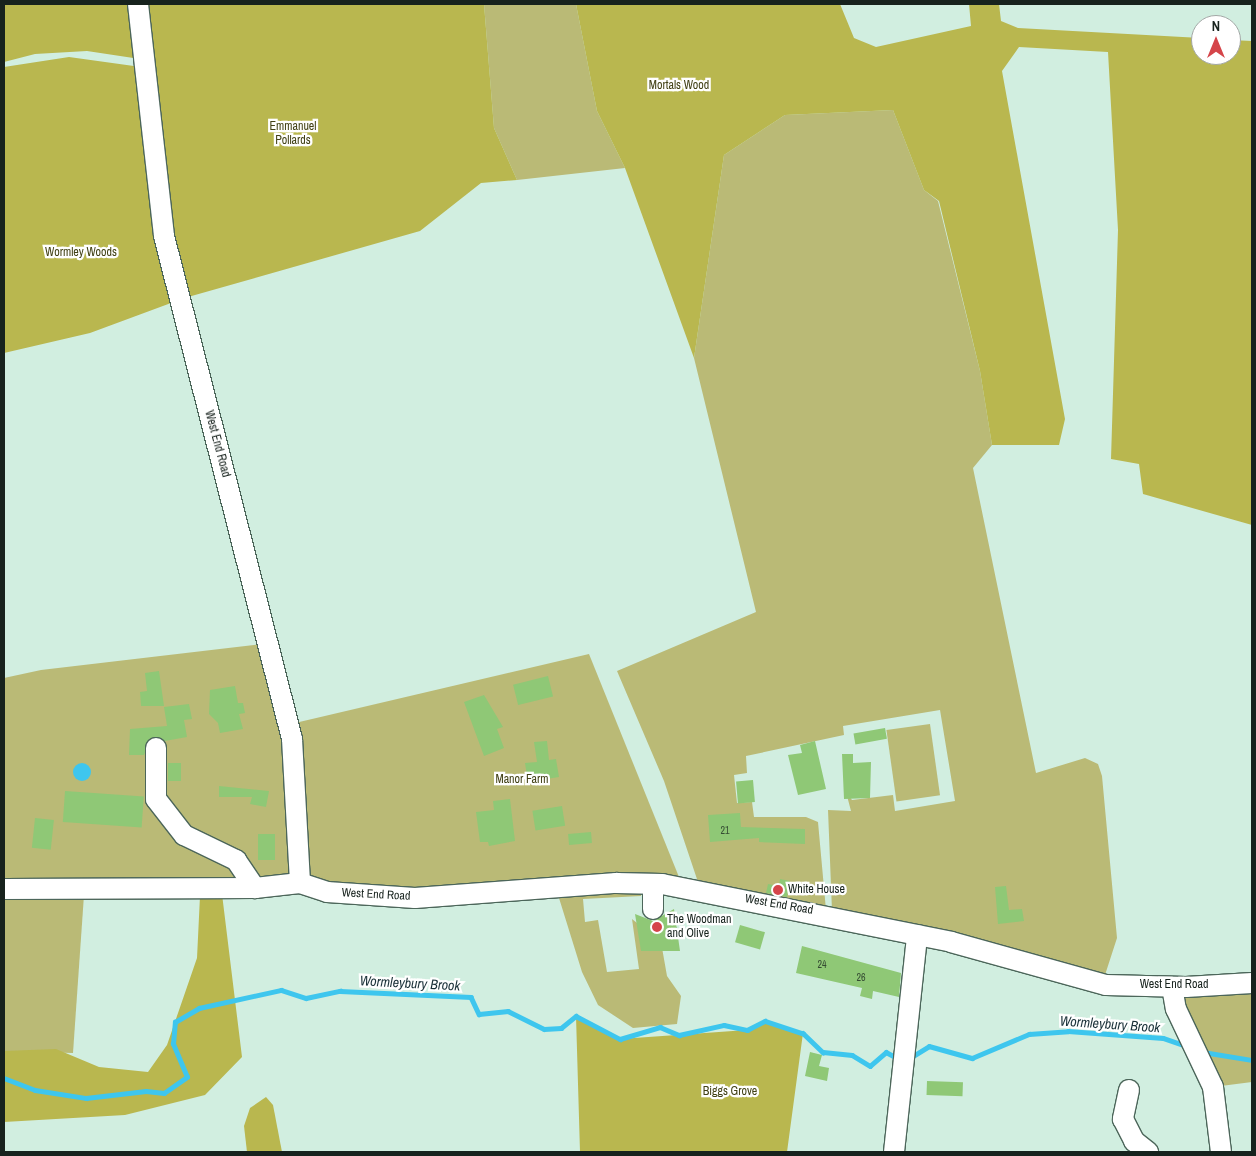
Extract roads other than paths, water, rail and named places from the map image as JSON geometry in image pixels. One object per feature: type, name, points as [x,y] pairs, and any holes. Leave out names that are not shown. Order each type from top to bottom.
[{"type":"street","name":"West End Road","points":[[138,4],[164,236],[292,739],[300,883]]},
{"type":"street","points":[[156,748],[154,778],[160,804],[192,842],[236,860],[255,888]]},
{"type":"street","name":"West End Road","points":[[4,889],[255,888],[300,883],[327,892],[415,898],[653,884],[918,935],[1084,980],[1172,987],[1252,983]]},
{"type":"street","points":[[653,884],[653,909]]},
{"type":"street","points":[[894,1152],[902,1058],[918,935]]},
{"type":"street","points":[[1172,987],[1176,1009],[1213,1087],[1221,1152]]},
{"type":"street","points":[[1128,1090],[1123,1120],[1134,1141],[1148,1152]]},
{"type":"water","points":[[78,763],[86,763],[91,768],[89,779],[78,781],[73,776],[73,768]]},
{"type":"waterway","name":"Wormleybury Brook","points":[[4,1078],[35,1090],[86,1098],[146,1091],[164,1093],[187,1077],[173,1044],[175,1022],[199,1008],[281,990],[306,998],[340,991],[471,997],[479,1014],[508,1011],[544,1029],[561,1028],[576,1016],[620,1039],[660,1027],[679,1035],[724,1025],[747,1030],[765,1021],[803,1033],[823,1052],[852,1055],[870,1066],[886,1052],[899,1059]]},
{"type":"waterway","name":"Wormleybury Brook","points":[[910,1058],[929,1046],[972,1058],[1029,1034],[1068,1031],[1163,1038],[1186,1046]]},
{"type":"waterway","name":"Wormleybury Brook","points":[[1203,1052],[1252,1060]]},
{"type":"place","name":"White House","points":[[778,890]]},
{"type":"place","name":"The Woodman and Olive","points":[[657,927]]},
{"type":"park label","name":"Mortals Wood","points":[[679,86]]},
{"type":"park label","name":"Emmanuel Pollards","points":[[293,134]]},
{"type":"park label","name":"Wormley Woods","points":[[81,253]]},
{"type":"park label","name":"Manor Farm","points":[[522,780]]},
{"type":"park label","name":"Biggs Grove","points":[[730,1092]]}]
